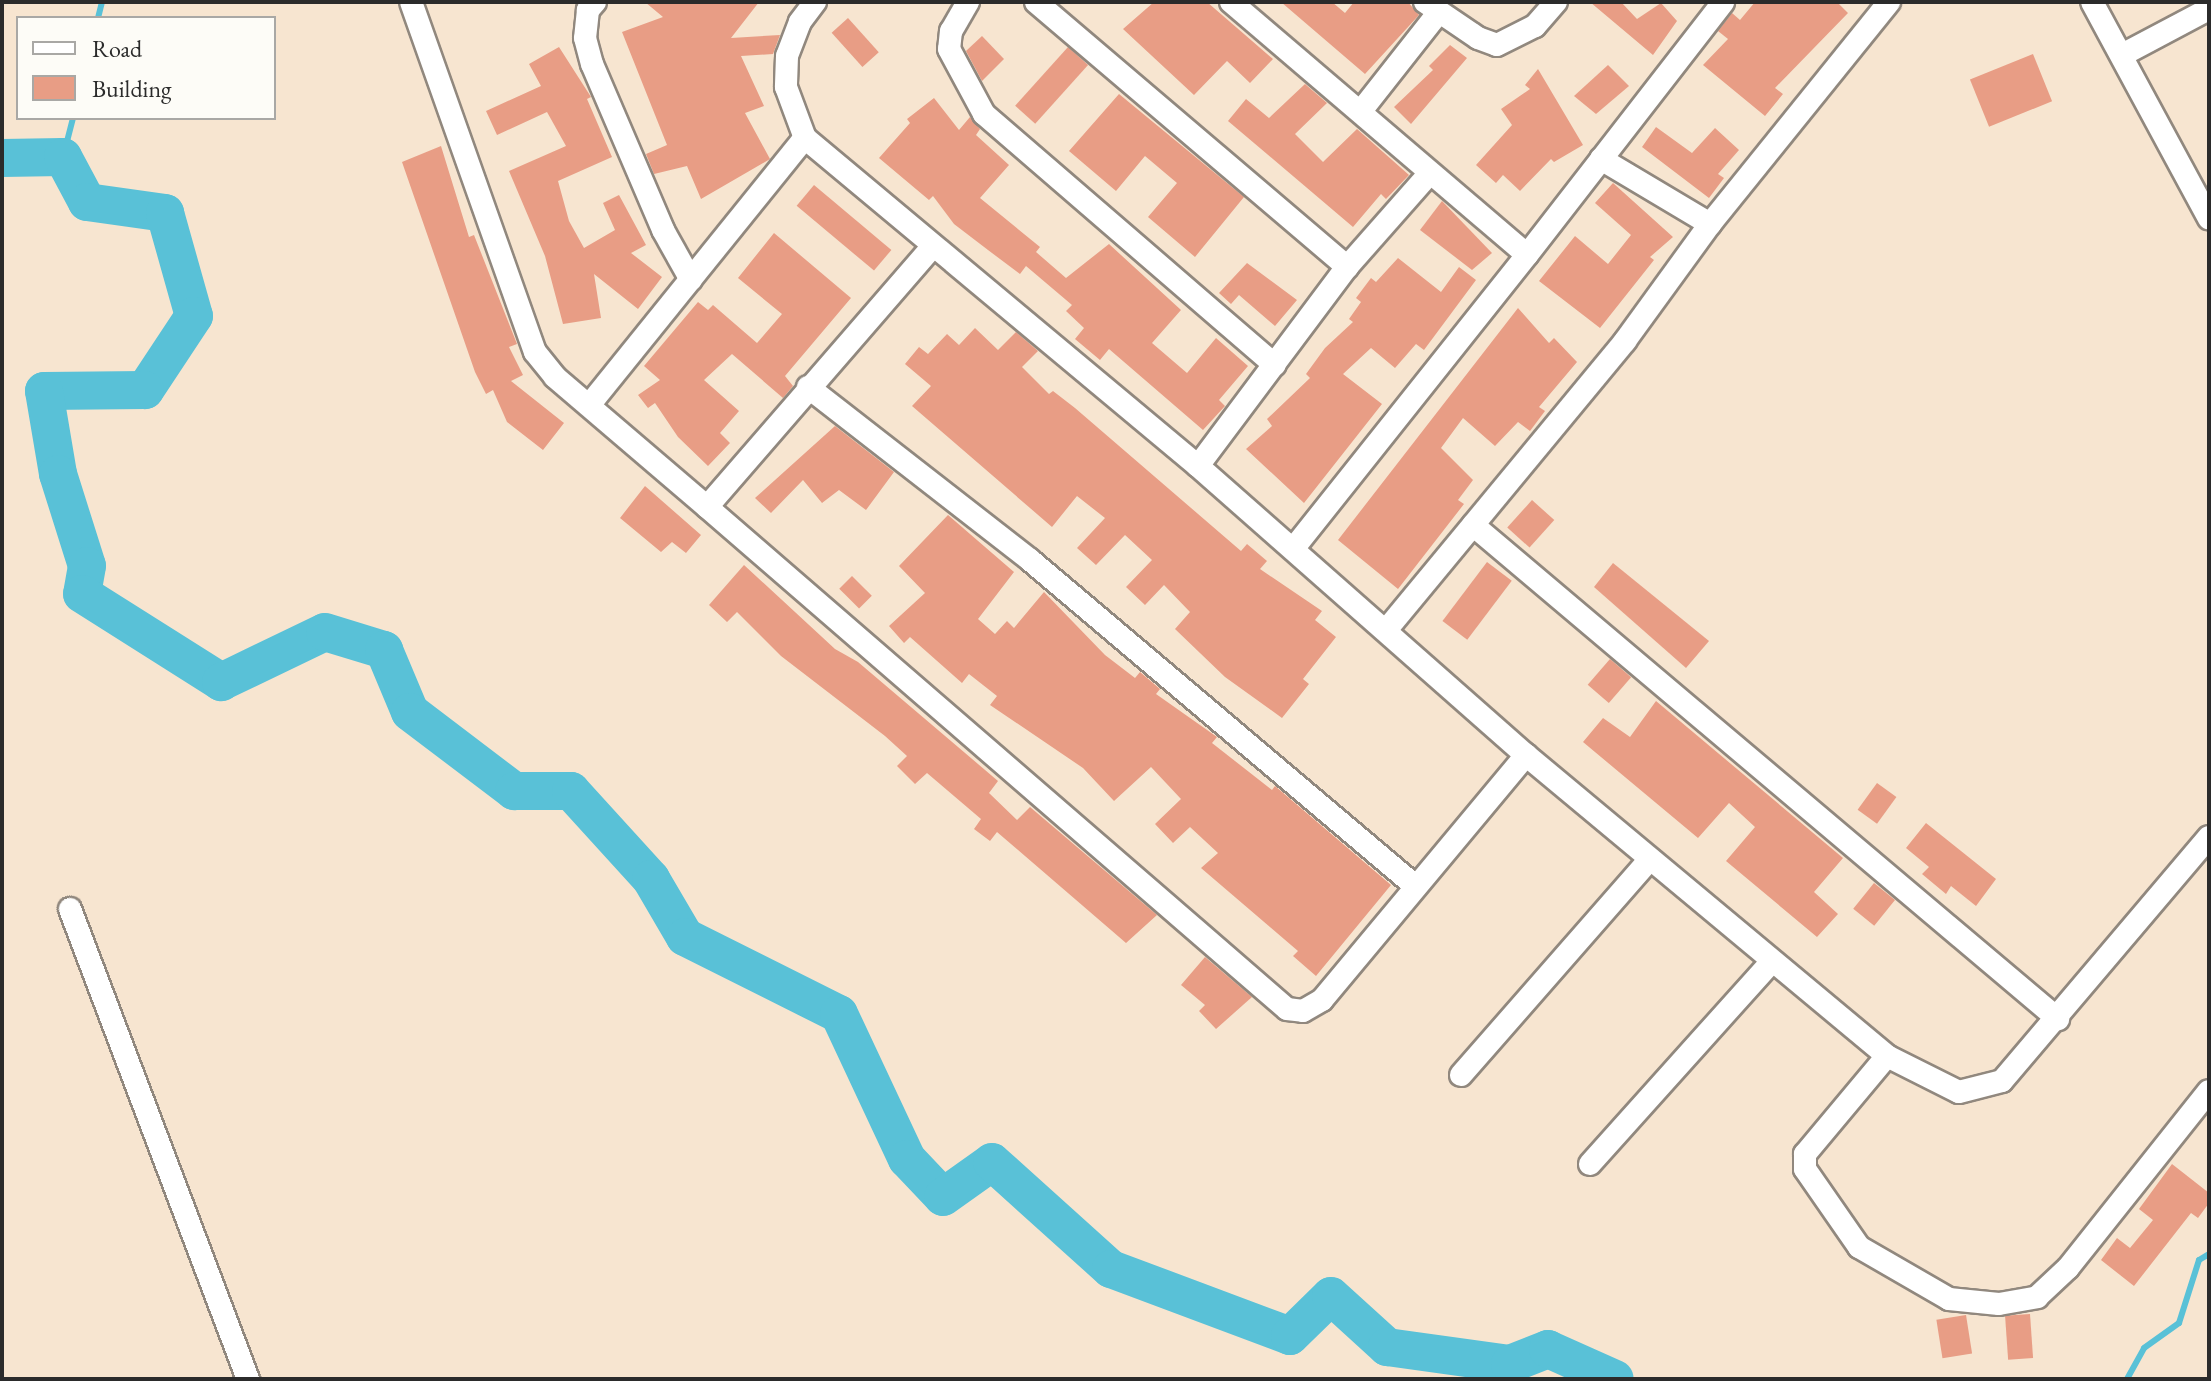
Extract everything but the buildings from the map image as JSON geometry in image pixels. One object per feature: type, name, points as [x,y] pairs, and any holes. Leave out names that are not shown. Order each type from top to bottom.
[{"type":"street","points":[[411,2],[535,352],[707,507],[1287,1009],[1303,1011],[1322,1000],[1414,885],[1526,755]]},
{"type":"street","points":[[595,2],[588,10],[585,38],[592,64],[663,230],[691,280]]},
{"type":"street","points":[[815,2],[800,22],[787,56],[786,87],[805,138],[1198,466],[1387,629],[1526,755],[1887,1056],[1959,1092],[1981,1091],[2002,1081],[2058,1019],[2209,837]]},
{"type":"street","points":[[968,2],[954,22],[949,49],[984,114],[1275,365]]},
{"type":"street","points":[[1036,2],[1347,267]]},
{"type":"street","points":[[1231,2],[1527,255]]},
{"type":"street","points":[[1361,111],[1431,8],[1497,45],[1535,26],[1556,2]]},
{"type":"street","points":[[1294,548],[1723,2]]},
{"type":"street","points":[[1387,629],[1625,341],[1710,224],[1889,2]]},
{"type":"street","points":[[2092,2],[2206,207]]},
{"type":"street","points":[[2122,55],[2209,9]]},
{"type":"street","points":[[590,404],[805,138]]},
{"type":"street","points":[[1601,159],[1710,224]]},
{"type":"street","points":[[1198,466],[1347,267],[1430,173]]},
{"type":"street","points":[[707,507],[933,246]]},
{"type":"street","points":[[808,387],[1030,560],[1414,885]]},
{"type":"street","points":[[1473,525],[2058,1019]]},
{"type":"street","points":[[1461,1075],[1650,859]]},
{"type":"street","points":[[70,909],[248,1379]]},
{"type":"street","points":[[1590,1164],[1771,962]]},
{"type":"street","points":[[1887,1056],[1805,1154],[1809,1178],[1859,1247],[1949,1299],[1999,1304],[2037,1297],[2068,1268],[2209,1091]]},
{"type":"waterway","points":[[98,16],[102,2]]},
{"type":"waterway","points":[[63,157],[72,120]]},
{"type":"waterway","points":[[2,158],[63,157],[87,202],[165,213],[194,316],[145,390],[44,391],[58,474],[87,566],[82,594],[221,682],[325,632],[384,650],[410,712],[514,791],[571,791],[651,879],[685,937],[839,1014],[907,1159],[943,1197],[992,1162],[1111,1269],[1290,1336],[1331,1296],[1387,1347],[1510,1364],[1548,1349],[1615,1379]]},
{"type":"waterway","points":[[2127,1379],[2144,1348],[2179,1323],[2199,1260],[2209,1254]]}]
